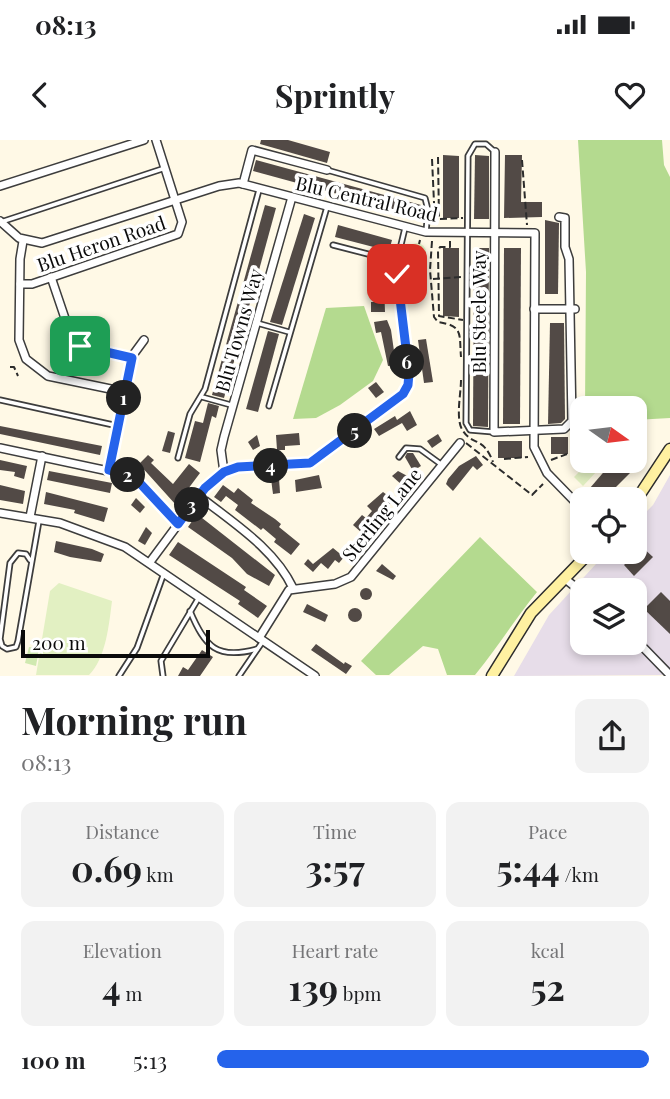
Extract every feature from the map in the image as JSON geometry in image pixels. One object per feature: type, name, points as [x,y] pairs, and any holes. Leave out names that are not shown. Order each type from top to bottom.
[{"type":"main road","points":[[645,487],[670,450]]},
{"type":"main road","points":[[492,676],[531,613],[578,564]]},
{"type":"street","points":[[0,186],[145,140]]},
{"type":"street","name":"Blu Heron Road","points":[[20,284],[51,277],[174,237],[182,223],[156,140]]},
{"type":"street","points":[[243,184],[252,150],[327,170]]},
{"type":"street","name":"Blu Steele Way","points":[[494,432],[495,152]]},
{"type":"street","name":"Blu Central Road","points":[[23,241],[47,242],[219,186],[243,184],[426,232],[535,233],[534,447],[547,473],[570,497]]},
{"type":"street","name":"Blu Towns Way","points":[[224,472],[221,450],[292,197]]},
{"type":"street","points":[[494,432],[569,427],[572,421],[573,365],[569,351],[572,309],[565,218],[559,217]]},
{"type":"street","points":[[0,222],[23,241],[19,340],[32,366],[48,376],[125,392]]},
{"type":"street","points":[[150,562],[199,496],[224,472],[238,467],[310,463],[403,394],[408,385],[409,373],[397,274]]},
{"type":"street","points":[[51,277],[74,342],[80,346],[132,358]]},
{"type":"street","points":[[534,309],[572,309]]},
{"type":"street","points":[[109,470],[132,358],[144,340]]},
{"type":"street","name":"Sterling Lane","points":[[293,588],[335,584],[351,577],[461,445]]},
{"type":"street","points":[[0,447],[109,470],[136,479],[178,524]]},
{"type":"street","points":[[30,517],[42,456]]},
{"type":"street","points":[[199,496],[267,552],[283,569],[293,588],[284,595],[261,640]]},
{"type":"street","points":[[0,513],[40,519],[107,538],[150,562],[302,671],[315,676]]},
{"type":"street","points":[[564,578],[570,583]]},
{"type":"street","points":[[647,651],[669,674]]},
{"type":"lane","points":[[252,150],[255,140]]},
{"type":"lane","points":[[494,432],[470,430],[466,423],[468,151],[475,144],[486,144],[495,152]]},
{"type":"lane","points":[[0,222],[165,168]]},
{"type":"lane","points":[[327,170],[425,198],[428,210],[426,232]]},
{"type":"lane","points":[[178,458],[190,414],[202,397],[259,188]]},
{"type":"lane","points":[[269,406],[327,206]]},
{"type":"lane","points":[[333,245],[391,260],[398,254],[405,228]]},
{"type":"lane","points":[[257,323],[289,332]]},
{"type":"lane","points":[[202,397],[233,405]]},
{"type":"lane","points":[[0,400],[118,426]]},
{"type":"lane","points":[[399,457],[406,448],[416,447],[442,465]]},
{"type":"lane","points":[[30,560],[26,554],[18,553],[10,563],[0,639],[2,646],[7,649],[16,647],[18,641],[30,560],[40,519]]},
{"type":"lane","points":[[119,676],[137,648],[164,573]]},
{"type":"lane","points":[[163,676],[161,661],[199,597]]},
{"type":"lane","points":[[190,611],[203,638],[219,651],[234,655],[257,649]]},
{"type":"lane","points":[[239,676],[261,640]]},
{"type":"path","points":[[438,158],[439,219],[464,218]]},
{"type":"path","points":[[432,159],[435,225]]},
{"type":"path","points":[[522,160],[527,225]]},
{"type":"path","points":[[419,244],[420,240]]},
{"type":"path","points":[[432,241],[435,321],[452,324],[458,329],[461,360]]},
{"type":"path","points":[[450,241],[450,247],[439,249],[439,317],[464,320]]},
{"type":"path","points":[[432,279],[464,277]]},
{"type":"path","points":[[16,370],[23,365]]},
{"type":"path","points":[[10,367],[16,370],[18,376]]},
{"type":"path","points":[[461,373],[461,427],[465,434],[486,446],[493,462]]},
{"type":"path","points":[[461,445],[469,443],[532,495],[543,484]]},
{"type":"path","points":[[551,460],[567,454]]},
{"type":"path","points":[[504,459],[528,457]]},
{"type":"shaded area","points":[[670,475],[670,675],[514,676],[549,615],[570,592],[570,655],[647,655],[647,578],[583,578],[596,564],[647,564],[647,511]]},
{"type":"green space","points":[[578,140],[662,140],[664,165],[670,177],[670,418],[648,419],[648,396],[585,396],[586,272]]},
{"type":"green space","points":[[413,243],[421,243],[426,252],[424,259],[413,261],[408,256],[408,248]]},
{"type":"green space","points":[[364,306],[383,360],[373,381],[340,405],[316,418],[293,419],[326,308]]},
{"type":"green space","points":[[578,473],[595,473],[583,486],[574,477]]},
{"type":"green space","points":[[480,537],[537,592],[483,665],[475,675],[447,675],[438,649],[423,646],[389,675],[376,675],[361,661]]},
{"type":"green space","points":[[59,583],[112,601],[103,650],[89,675],[36,675],[50,591]]},
{"type":"green space","points":[[29,647],[39,649],[36,666],[25,663]]},
{"type":"building","points":[[261,140],[288,140],[330,152],[327,163],[260,144]]},
{"type":"building","points":[[443,155],[459,156],[459,218],[443,218]]},
{"type":"building","points":[[475,155],[489,156],[489,219],[474,219]]},
{"type":"building","points":[[505,155],[522,155],[521,202],[542,202],[542,217],[504,218]]},
{"type":"building","points":[[256,160],[421,205],[418,216],[253,171]]},
{"type":"building","points":[[265,205],[276,208],[224,398],[212,395]]},
{"type":"building","points":[[304,214],[315,218],[282,325],[270,322]]},
{"type":"building","points":[[545,220],[559,223],[558,294],[545,294]]},
{"type":"building","points":[[338,225],[392,240],[389,251],[335,237]]},
{"type":"building","points":[[443,248],[459,248],[459,317],[443,316]]},
{"type":"building","points":[[474,248],[489,248],[488,427],[473,426]]},
{"type":"building","points":[[504,248],[521,248],[520,424],[503,424]]},
{"type":"building","points":[[384,283],[385,312],[371,312],[371,302],[376,302],[375,284]]},
{"type":"building","points":[[387,320],[396,365],[388,366],[381,332],[376,333],[374,322]]},
{"type":"building","points":[[550,323],[564,323],[565,419],[561,423],[548,424]]},
{"type":"building","points":[[268,331],[279,334],[258,412],[246,409]]},
{"type":"building","points":[[426,339],[433,382],[424,383],[418,340]]},
{"type":"building","points":[[376,382],[384,392],[376,398],[368,388]]},
{"type":"building","points":[[208,403],[219,406],[216,418],[212,416],[200,462],[185,458],[195,421],[203,423]]},
{"type":"building","points":[[410,411],[417,425],[407,431],[402,423],[379,436],[374,429],[395,416],[397,420]]},
{"type":"building","points":[[0,426],[102,446],[100,455],[0,434]]},
{"type":"building","points":[[168,431],[175,433],[170,453],[162,451]]},
{"type":"building","points":[[299,433],[300,445],[285,446],[285,450],[277,450],[276,435]]},
{"type":"building","points":[[438,434],[442,441],[432,448],[427,441]]},
{"type":"building","points":[[257,435],[260,446],[253,450],[248,442]]},
{"type":"building","points":[[551,437],[568,437],[568,454],[551,454]]},
{"type":"building","points":[[498,441],[522,441],[522,458],[498,458]]},
{"type":"building","points":[[407,453],[413,453],[421,466],[413,471],[405,457]]},
{"type":"building","points":[[148,455],[154,460],[151,463],[173,484],[189,464],[200,473],[176,505],[139,464]]},
{"type":"building","points":[[476,456],[483,465],[477,470],[473,466],[453,491],[446,484],[448,479],[459,466]]},
{"type":"building","points":[[0,460],[27,466],[24,479],[14,476],[15,472],[0,470]]},
{"type":"building","points":[[49,471],[112,483],[110,493],[47,480]]},
{"type":"building","points":[[398,471],[411,478],[403,486],[392,476]]},
{"type":"building","points":[[603,473],[630,473],[616,487],[591,487]]},
{"type":"building","points":[[319,475],[322,488],[296,492],[295,480]]},
{"type":"building","points":[[279,478],[280,493],[273,494],[271,479]]},
{"type":"building","points":[[0,485],[25,491],[23,504],[0,500]]},
{"type":"building","points":[[223,485],[234,493],[238,488],[253,500],[251,503],[281,524],[279,527],[300,544],[291,555],[274,542],[276,539],[263,528],[261,530],[235,510],[238,505],[226,496],[221,502],[214,497]]},
{"type":"building","points":[[46,492],[108,508],[104,522],[74,513],[75,510],[44,504]]},
{"type":"building","points":[[383,492],[394,500],[362,533],[353,525],[362,515],[366,518],[372,511],[367,506]]},
{"type":"building","points":[[136,498],[145,507],[140,513],[131,505]]},
{"type":"building","points":[[197,514],[275,575],[269,586],[247,574],[232,558],[188,527]]},
{"type":"building","points":[[146,527],[152,533],[145,545],[138,541]]},
{"type":"building","points":[[56,541],[104,554],[101,562],[70,557],[54,552]]},
{"type":"building","points":[[178,542],[246,587],[244,590],[267,606],[258,618],[238,604],[240,601],[169,555]]},
{"type":"building","points":[[333,548],[344,557],[339,563],[335,560],[328,569],[321,563],[313,572],[304,564],[308,559],[313,564]]},
{"type":"building","points":[[647,552],[653,557],[647,563]]},
{"type":"building","points":[[382,564],[396,576],[393,580],[376,571]]},
{"type":"building","points":[[625,564],[646,564],[634,576]]},
{"type":"building","points":[[366,588],[372,594],[366,600],[360,594]]},
{"type":"building","points":[[661,592],[670,601],[670,634],[647,612],[647,606]]},
{"type":"building","points":[[307,604],[328,615],[325,622],[303,612]]},
{"type":"building","points":[[355,608],[360,610],[360,620],[355,622],[350,620],[348,615],[350,610]]},
{"type":"building","points":[[316,644],[344,664],[345,662],[352,666],[346,674],[311,650]]},
{"type":"building","points":[[202,650],[213,657],[200,676],[178,676],[183,667],[188,670]]},
{"type":"route","points":[[80,346],[132,358],[109,470],[136,479],[178,524],[205,488],[224,472],[238,467],[296,465],[317,460],[403,394],[408,385],[409,373],[397,274]]}]
